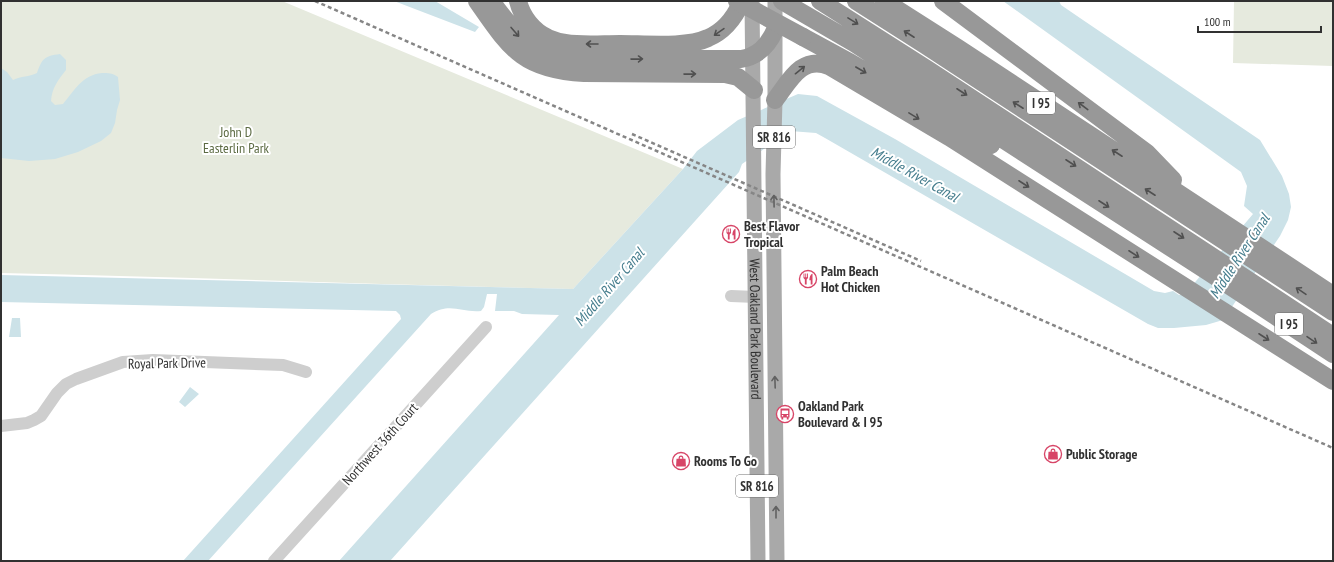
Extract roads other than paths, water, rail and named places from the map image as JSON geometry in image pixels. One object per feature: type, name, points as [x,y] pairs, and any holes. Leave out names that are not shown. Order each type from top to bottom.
[{"type":"highway","points":[[477,1],[504,38],[517,52],[535,63],[548,68],[584,73],[725,74],[738,77],[754,95]]},
{"type":"highway","points":[[491,1],[512,28],[525,41],[536,49],[558,57],[581,59],[736,59],[753,55],[766,46],[775,30]]},
{"type":"highway","points":[[518,1],[521,11],[528,22],[542,35],[553,40],[565,43],[589,44],[680,44],[699,41],[715,35],[725,28],[736,14],[742,1]]},
{"type":"highway","points":[[738,1],[850,63],[1003,153],[1071,183]]},
{"type":"highway","name":"I 95","points":[[782,1],[854,43],[1071,183],[1214,267],[1248,289],[1333,354]]},
{"type":"highway","points":[[820,1],[921,65],[1214,267]]},
{"type":"highway","points":[[856,1],[1233,238]]},
{"type":"highway","name":"I 95","points":[[884,1],[1197,205],[1233,238],[1267,260],[1333,295]]},
{"type":"highway","points":[[943,1],[1147,153],[1197,205]]},
{"type":"highway","points":[[775,100],[791,79],[803,67],[815,64],[829,66],[949,137],[1232,316],[1333,382]]},
{"type":"highway","points":[[1267,260],[1333,312]]},
{"type":"highway","points":[[1248,289],[1333,336]]},
{"type":"main road","name":"West Oakland Park Boulevard","points":[[752,1],[758,561]]},
{"type":"main road","name":"West Oakland Park Boulevard","points":[[775,1],[773,174],[777,556]]},
{"type":"main road","points":[[774,271],[769,287],[756,297],[769,306],[774,319]]},
{"type":"main road","points":[[757,440],[767,457],[776,462]]},
{"type":"main road","points":[[758,532],[767,536],[777,556]]},
{"type":"street","points":[[731,296],[756,297]]},
{"type":"street","name":"Northwest 36th Court","points":[[274,561],[486,327]]},
{"type":"street","name":"Royal Park Drive","points":[[1,426],[27,423],[34,420],[41,416],[66,384],[123,362],[154,360],[283,364],[306,372]]},
{"type":"water","points":[[394,1],[435,1],[479,27],[475,32]]},
{"type":"water","name":"Middle River Canal","points":[[1003,1],[1059,1],[1061,5],[1260,140],[1282,176],[1289,194],[1291,207],[1288,220],[1280,236],[1223,320],[1206,325],[1174,328],[1158,328],[1148,324],[816,133],[790,131],[742,164],[739,172],[390,561],[339,561],[559,315],[522,314],[514,311],[495,311],[497,294],[487,294],[484,307],[481,311],[450,308],[431,314],[208,561],[183,561],[401,319],[400,315],[396,311],[1,302],[1,275],[573,289],[683,169],[697,151],[738,120],[798,94],[817,96],[895,139],[1154,291],[1165,293],[1173,291],[1179,295],[1185,294],[1253,214],[1244,206],[1247,186],[1241,172]]},
{"type":"water","points":[[60,54],[66,60],[66,70],[54,88],[51,101],[55,105],[63,104],[84,80],[95,74],[112,74],[118,77],[120,100],[115,123],[111,133],[101,141],[78,152],[55,159],[29,161],[1,158],[1,68],[7,72],[13,80],[37,73],[40,64],[44,59]]},
{"type":"water","points":[[12,318],[20,318],[21,337],[9,337]]},
{"type":"water","points":[[190,387],[199,394],[185,407],[179,402]]},
{"type":"railway","points":[[315,1],[1333,448]]},
{"type":"railway","points":[[632,134],[921,261]]},
{"type":"place","name":"Best Flavor Tropical","points":[[731,234]]},
{"type":"place","name":"Palm Beach Hot Chicken","points":[[808,279]]},
{"type":"place","name":"Oakland Park Boulevard & I 95","points":[[785,414]]},
{"type":"place","name":"Public Storage","points":[[1053,454]]},
{"type":"place","name":"Rooms To Go","points":[[681,461]]},
{"type":"park label","name":"John D Easterlin Park","points":[[236,140]]}]
